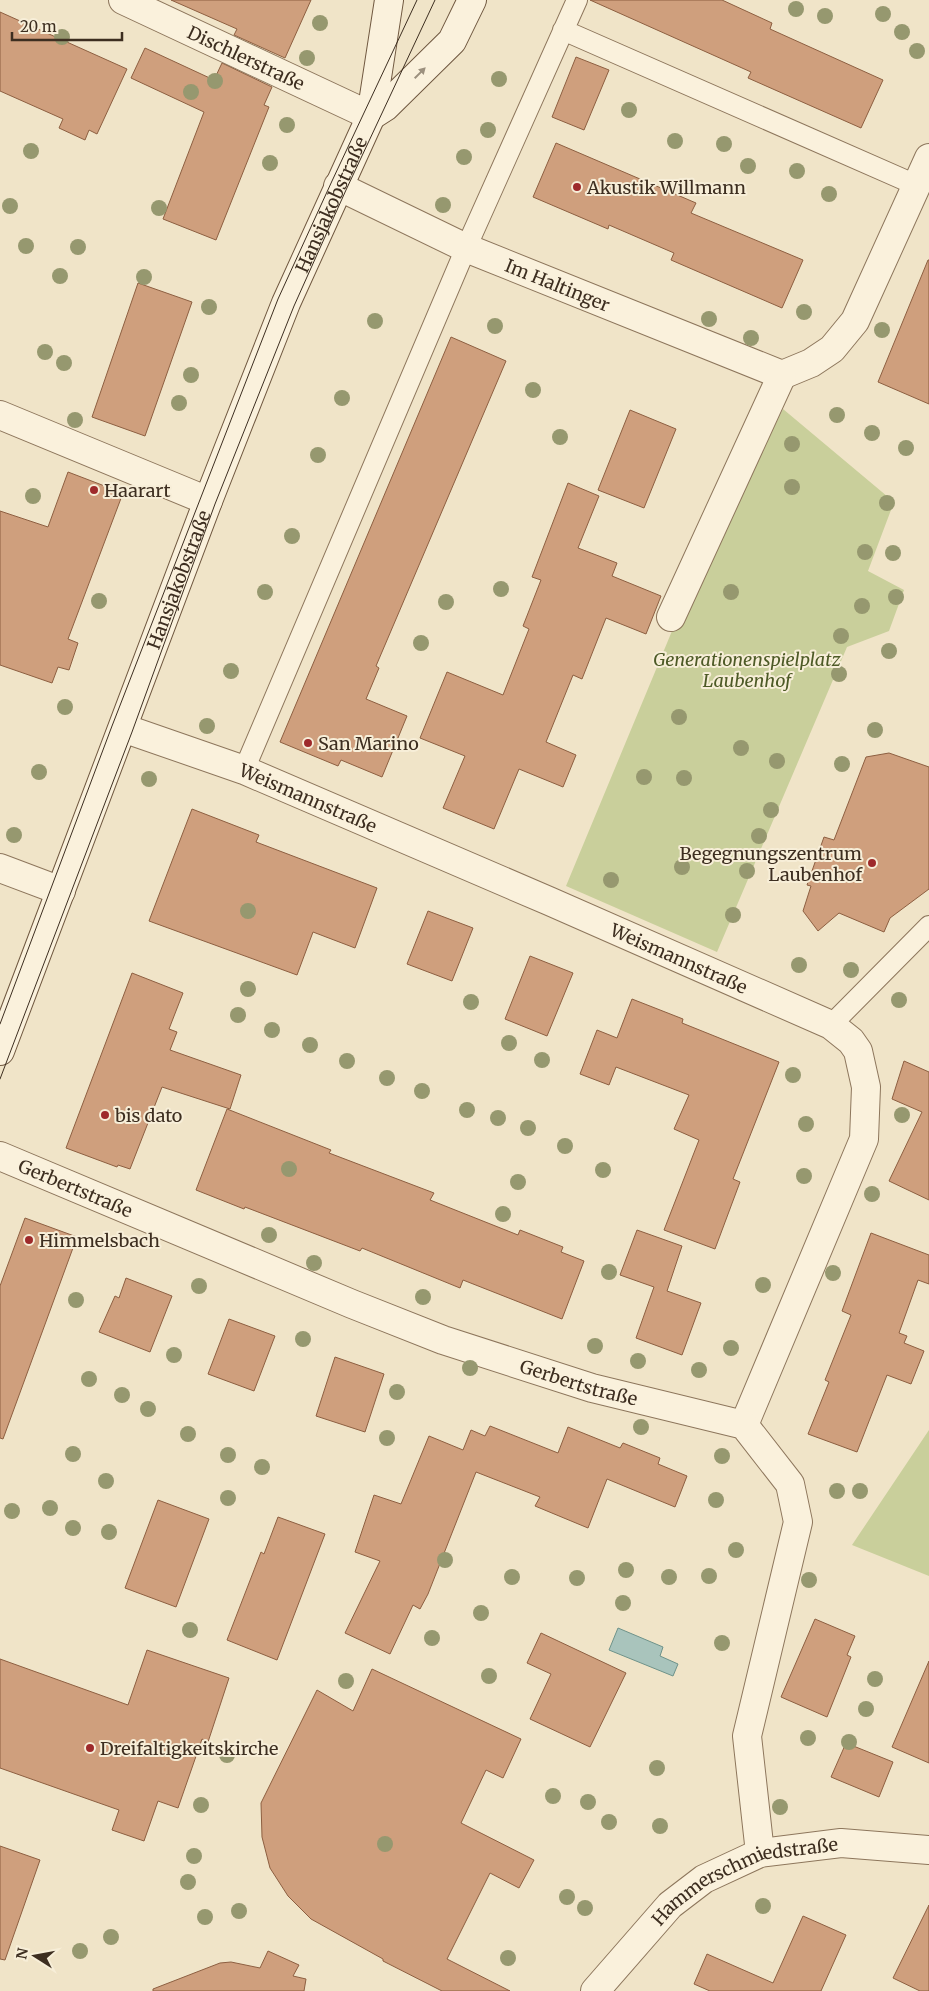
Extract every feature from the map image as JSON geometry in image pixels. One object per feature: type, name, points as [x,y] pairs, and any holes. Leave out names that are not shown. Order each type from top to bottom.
[{"type":"street","name":"Dischlerstraße","points":[[123,0],[371,116]]},
{"type":"street","name":"Hansjakobstraße","points":[[0,1051],[208,501],[286,303],[371,116],[389,0]]},
{"type":"street","name":"Hansjakobstraße","points":[[371,116],[385,107],[452,41],[472,0]]},
{"type":"street","points":[[671,616],[782,375],[811,363],[832,349],[854,321],[929,158]]},
{"type":"street","name":"Im Haltinger","points":[[338,186],[466,248],[782,375]]},
{"type":"street","points":[[0,415],[208,501]]},
{"type":"street","name":"Weismannstraße","points":[[123,728],[244,770],[549,900],[831,1025],[851,1042],[858,1051],[866,1087],[864,1139],[744,1426]]},
{"type":"street","points":[[0,868],[61,891]]},
{"type":"street","name":"Gerbertstraße","points":[[0,1156],[443,1340],[592,1388],[744,1426]]},
{"type":"street","points":[[744,1426],[790,1484],[798,1522],[747,1736],[760,1854]]},
{"type":"street","name":"Hammerschmiedstraße","points":[[595,1991],[670,1905],[704,1879],[760,1854],[841,1843],[929,1850]]},
{"type":"lane","points":[[244,770],[466,248],[577,0]]},
{"type":"lane","points":[[563,30],[916,185]]},
{"type":"lane","points":[[831,1025],[929,926]]},
{"type":"green space","name":"Generationenspielplatz Laubenhof","points":[[783,409],[894,502],[868,571],[904,590],[889,631],[847,647],[717,952],[566,886],[672,631]]},
{"type":"green space","points":[[929,1430],[929,1576],[852,1545]]},
{"type":"water","points":[[618,1628],[663,1647],[660,1656],[678,1664],[673,1676],[609,1650]]},
{"type":"building","points":[[171,0],[311,0],[285,58],[234,35],[237,29]]},
{"type":"building","points":[[590,0],[722,0],[772,23],[770,29],[883,80],[861,128],[748,78],[751,72]]},
{"type":"building","points":[[0,12],[127,69],[97,134],[89,130],[85,140],[59,128],[63,119],[0,91]]},
{"type":"building","points":[[145,48],[214,80],[222,63],[272,87],[264,105],[269,107],[216,240],[163,219],[204,112],[131,78]]},
{"type":"building","points":[[576,57],[609,70],[584,130],[552,117]]},
{"type":"building","points":[[556,143],[696,203],[691,213],[803,260],[782,308],[671,260],[674,253],[609,225],[608,229],[533,197]]},
{"type":"building","points":[[929,260],[929,404],[878,382]]},
{"type":"building","points":[[138,283],[192,302],[145,436],[92,417]]},
{"type":"building","points":[[451,337],[506,361],[376,666],[379,668],[366,699],[407,716],[382,777],[341,760],[338,766],[280,742]]},
{"type":"building","points":[[630,410],[676,429],[644,508],[598,490]]},
{"type":"building","points":[[68,472],[123,493],[68,639],[78,643],[69,670],[58,667],[52,683],[0,665],[0,511],[48,527]]},
{"type":"building","points":[[568,483],[599,496],[578,548],[617,563],[612,576],[661,596],[646,634],[606,618],[582,679],[573,675],[546,742],[576,755],[563,787],[519,769],[494,829],[443,808],[465,756],[420,738],[447,672],[503,695],[529,629],[523,626],[541,580],[532,577]]},
{"type":"building","name":"Begegnungszentrum Laubenhof","points":[[889,753],[929,767],[929,889],[890,918],[884,932],[839,913],[818,931],[803,911],[811,886],[807,885],[824,837],[834,840],[866,757]]},
{"type":"building","points":[[192,809],[259,835],[256,842],[377,888],[355,948],[313,932],[297,975],[149,921]]},
{"type":"building","points":[[428,911],[473,928],[452,981],[407,964]]},
{"type":"building","points":[[530,956],[573,973],[547,1036],[505,1019]]},
{"type":"building","points":[[132,973],[183,993],[169,1029],[177,1032],[170,1050],[241,1075],[230,1109],[162,1087],[130,1169],[118,1165],[117,1167],[66,1148]]},
{"type":"building","points":[[632,999],[683,1019],[682,1023],[779,1062],[733,1179],[740,1182],[715,1249],[664,1230],[699,1140],[674,1129],[689,1095],[616,1067],[609,1085],[580,1074],[597,1030],[617,1038]]},
{"type":"building","points":[[904,1061],[929,1072],[929,1200],[889,1181],[922,1112],[892,1099]]},
{"type":"building","points":[[227,1109],[331,1150],[329,1153],[434,1193],[430,1200],[518,1235],[520,1230],[563,1247],[561,1252],[584,1261],[562,1319],[463,1280],[460,1288],[362,1248],[360,1251],[196,1190]]},
{"type":"building","points":[[25,1218],[77,1237],[3,1439],[0,1438],[0,1286]]},
{"type":"building","points":[[637,1230],[682,1246],[667,1291],[701,1303],[682,1355],[636,1338],[654,1287],[620,1275]]},
{"type":"building","points":[[871,1233],[929,1255],[929,1284],[918,1280],[899,1333],[907,1336],[904,1343],[924,1351],[911,1384],[887,1375],[857,1452],[808,1434],[829,1382],[825,1380],[851,1315],[842,1311]]},
{"type":"building","points":[[126,1278],[172,1296],[150,1352],[99,1332],[115,1296],[119,1298]]},
{"type":"building","points":[[229,1319],[275,1336],[254,1391],[208,1374]]},
{"type":"building","points":[[335,1357],[384,1374],[365,1432],[316,1416]]},
{"type":"building","points":[[490,1426],[558,1453],[568,1427],[620,1448],[623,1443],[660,1458],[658,1464],[687,1476],[675,1507],[607,1479],[588,1528],[535,1506],[540,1497],[476,1472],[428,1594],[420,1609],[413,1605],[390,1654],[345,1633],[380,1561],[355,1552],[374,1495],[401,1504],[429,1436],[463,1450],[471,1430],[485,1436]]},
{"type":"building","points":[[158,1500],[209,1519],[176,1607],[125,1588]]},
{"type":"building","points":[[278,1517],[325,1534],[277,1660],[227,1640],[261,1552],[264,1554]]},
{"type":"building","points":[[815,1619],[855,1636],[847,1655],[851,1657],[827,1717],[781,1697]]},
{"type":"building","points":[[541,1633],[626,1673],[590,1747],[530,1719],[551,1674],[527,1663]]},
{"type":"building","name":"Dreifaltigkeitskirche","points":[[147,1650],[229,1678],[208,1742],[202,1739],[178,1808],[158,1801],[144,1841],[112,1830],[119,1810],[0,1768],[0,1659],[128,1705]]},
{"type":"building","points":[[929,1661],[929,1763],[892,1747]]},
{"type":"building","points":[[372,1669],[521,1739],[503,1778],[486,1770],[461,1823],[534,1860],[519,1888],[490,1873],[447,1959],[510,1991],[442,1991],[383,1961],[383,1959],[311,1919],[288,1896],[270,1868],[262,1837],[261,1803],[317,1690],[353,1711]]},
{"type":"building","points":[[846,1743],[893,1762],[879,1797],[831,1777]]},
{"type":"building","points":[[0,1846],[40,1860],[5,1960],[0,1959]]},
{"type":"building","points":[[929,1905],[929,1991],[920,1991],[893,1978]]},
{"type":"building","points":[[803,1916],[846,1935],[821,1991],[710,1991],[694,1984],[707,1954],[773,1983]]},
{"type":"building","points":[[268,1951],[299,1965],[293,1976],[306,1979],[304,1991],[153,1991],[153,1989],[220,1963],[231,1962],[260,1968]]},
{"type":"tram line","points":[[0,1024],[112,726],[278,299],[417,0]]},
{"type":"tram line","points":[[0,1079],[132,732],[215,504],[294,306],[435,0]]},
{"type":"place","name":"Akustik Willmann","points":[[577,187]]},
{"type":"place","name":"Haarart","points":[[94,490]]},
{"type":"place","name":"San Marino","points":[[308,743]]},
{"type":"place","name":"Begegnungszentrum Laubenhof","points":[[872,863]]},
{"type":"place","name":"bis dato","points":[[105,1115]]},
{"type":"place","name":"Himmelsbach","points":[[29,1240]]},
{"type":"place","name":"Dreifaltigkeitskirche","points":[[90,1748]]}]
